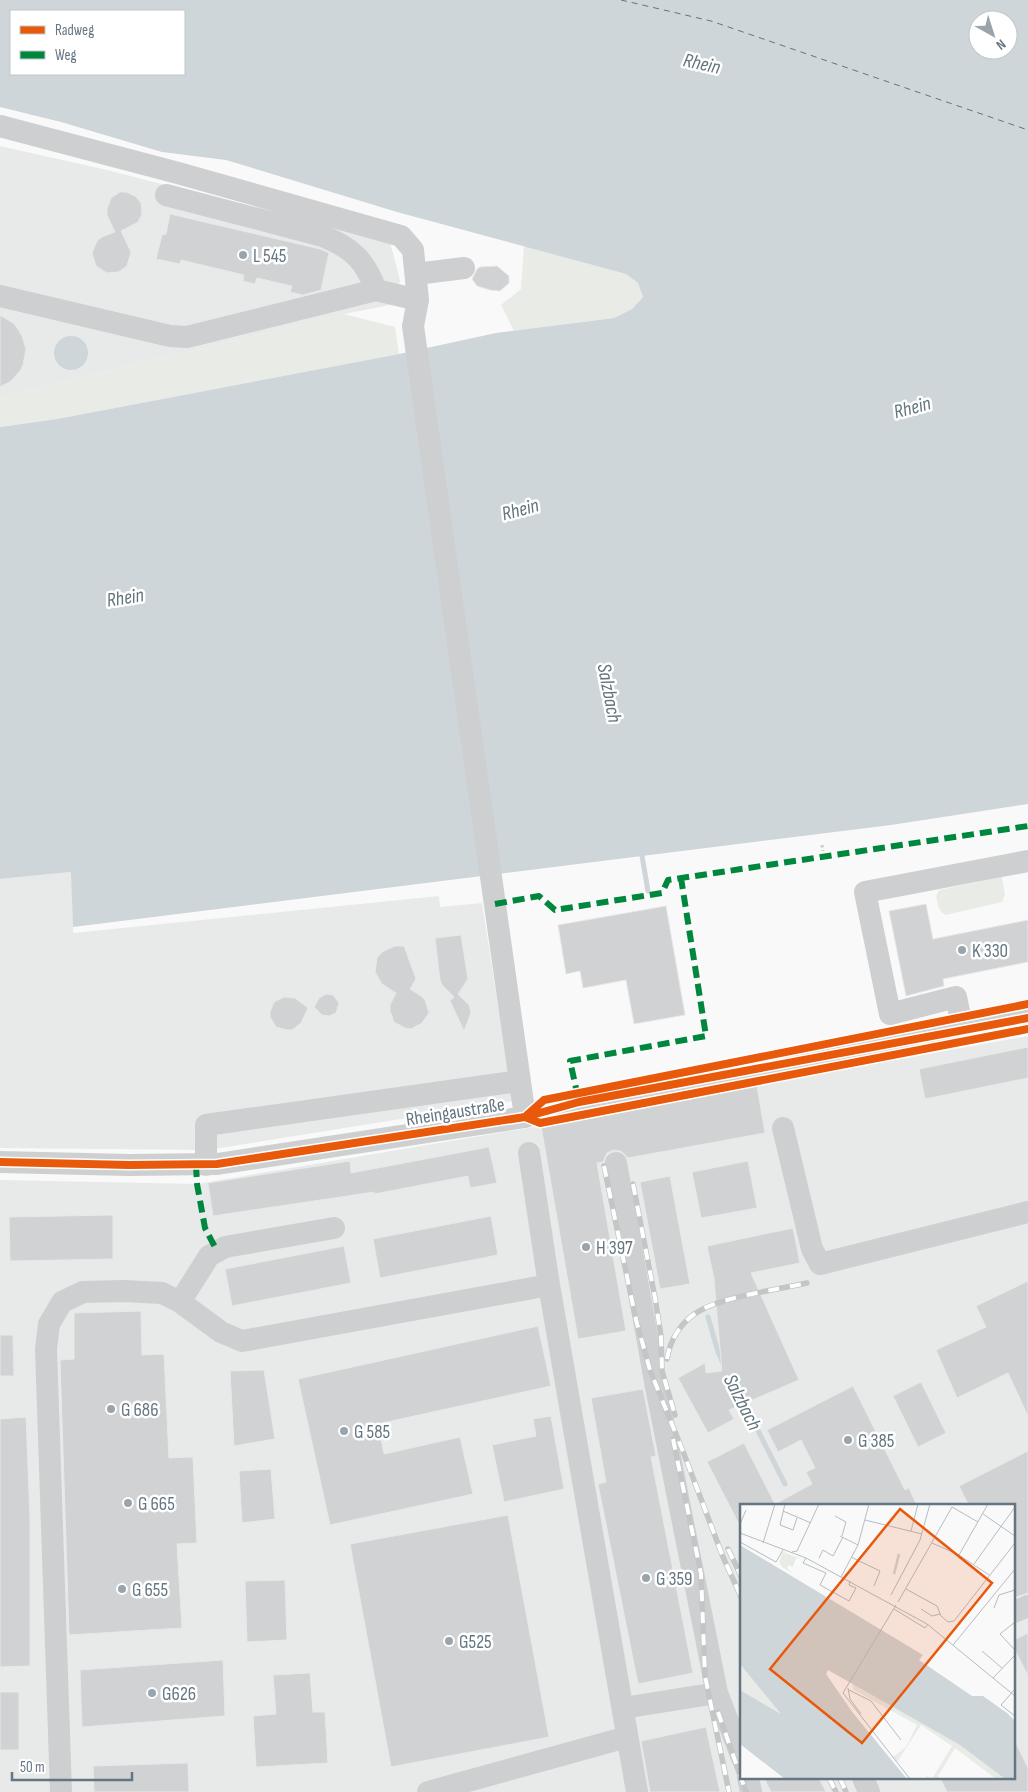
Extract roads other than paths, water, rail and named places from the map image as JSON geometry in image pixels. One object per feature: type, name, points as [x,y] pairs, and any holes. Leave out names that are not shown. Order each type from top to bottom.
[{"type":"street","points":[[0,126],[178,173],[400,236],[413,250],[418,300],[413,326],[525,1117]]},
{"type":"street","points":[[166,195],[323,236],[344,245],[359,259],[371,275],[376,290]]},
{"type":"street","points":[[416,274],[464,268]]},
{"type":"street","points":[[0,296],[170,336],[187,337],[376,290],[418,300]]},
{"type":"street","points":[[964,1030],[956,998],[890,1014],[865,892],[1028,861]]},
{"type":"street","name":"Rheingaustraße","points":[[0,1162],[206,1165],[525,1117],[579,1102],[1028,1018]]},
{"type":"street","points":[[206,1165],[206,1125],[520,1081]]},
{"type":"street","points":[[783,1128],[812,1249],[820,1264],[1028,1212]]},
{"type":"street","points":[[529,1153],[549,1284],[637,1792]]},
{"type":"street","points":[[616,1164],[656,1387],[717,1693],[740,1748]]},
{"type":"street","points":[[180,1302],[209,1256],[225,1247],[334,1228]]},
{"type":"street","points":[[61,1792],[46,1349],[49,1324],[62,1302],[83,1292],[124,1291],[162,1293],[180,1302],[221,1332],[242,1341],[549,1284]]},
{"type":"street","points":[[1016,1611],[1028,1606]]},
{"type":"street","points":[[623,1708],[717,1693]]},
{"type":"street","points":[[428,1792],[627,1737]]},
{"type":"street","points":[[863,1780],[869,1792]]},
{"type":"water","name":"Rhein","points":[[0,0],[1028,0],[1028,804],[891,825],[73,927],[71,872],[0,879],[0,427],[57,419],[399,354],[496,333],[614,318],[632,309],[643,297],[638,283],[626,274],[397,212],[226,160],[162,152],[61,122],[0,107]]},
{"type":"water","points":[[71,336],[78,337],[83,341],[87,346],[87,360],[83,365],[78,369],[71,370],[64,369],[59,365],[55,360],[54,353],[55,346],[59,341],[64,337]]},
{"type":"waterway","name":"Salzbach","points":[[641,850],[648,891]]},
{"type":"waterway","name":"Salzbach","points":[[708,1317],[723,1363]]},
{"type":"waterway","name":"Salzbach","points":[[741,1397],[785,1484]]},
{"type":"railway","points":[[604,1166],[636,1320],[650,1370],[723,1557],[740,1595]]},
{"type":"railway","points":[[633,1184],[661,1336],[662,1371],[675,1415]]},
{"type":"railway","points":[[667,1359],[671,1344],[678,1331],[688,1319],[701,1310],[738,1297],[807,1283]]},
{"type":"railway","points":[[673,1439],[701,1574],[705,1676],[729,1792]]},
{"type":"railway","points":[[728,1549],[740,1574]]},
{"type":"railway","points":[[718,1712],[740,1775]]},
{"type":"railway","points":[[742,1780],[746,1792]]},
{"type":"railway","points":[[830,1780],[836,1792]]},
{"type":"railway","points":[[841,1780],[846,1792]]},
{"type":"place","name":"L 545","points":[[243,255]]},
{"type":"place","name":"K 330","points":[[962,950]]},
{"type":"place","name":"H 397","points":[[586,1247]]},
{"type":"place","name":"G 686","points":[[111,1409]]},
{"type":"place","name":"G 585","points":[[344,1431]]},
{"type":"place","name":"G 385","points":[[848,1440]]},
{"type":"place","name":"G 665","points":[[128,1503]]},
{"type":"place","name":"G 359","points":[[646,1578]]},
{"type":"place","name":"G 655","points":[[122,1589]]},
{"type":"place","name":"G525","points":[[449,1641]]},
{"type":"place","name":"G626","points":[[152,1693]]}]
